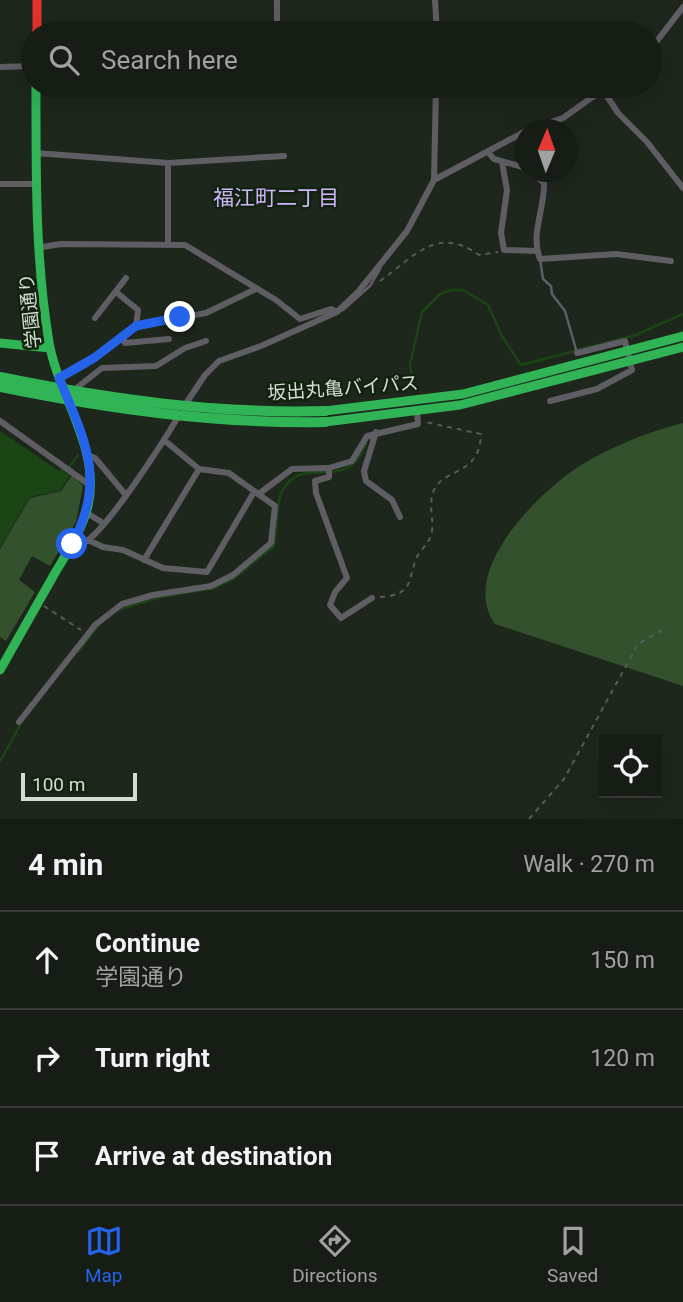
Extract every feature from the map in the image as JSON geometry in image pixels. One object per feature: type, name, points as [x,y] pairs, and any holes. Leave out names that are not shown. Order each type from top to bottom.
[{"type":"main road","points":[[37,0],[37,21]]},
{"type":"main road","name":"学園通り","points":[[0,670],[72,544],[87,513],[91,486],[90,456],[50,348],[37,184],[36,98]]},
{"type":"main road","name":"坂出丸亀バイパス","points":[[0,377],[120,400],[191,409],[325,416],[418,417],[503,395],[683,336]]},
{"type":"main road","points":[[0,343],[50,348]]},
{"type":"main road","name":"坂出丸亀バイパス","points":[[0,387],[167,418],[250,423],[325,416],[463,394],[630,355],[683,347]]},
{"type":"street","points":[[277,0],[277,21]]},
{"type":"street","points":[[435,0],[436,21]]},
{"type":"street","points":[[662,34],[683,7]]},
{"type":"street","points":[[0,67],[21,66]]},
{"type":"street","points":[[88,540],[164,440],[205,375],[219,361],[261,346],[338,311],[358,292],[387,252],[407,231],[434,180],[436,98]]},
{"type":"street","points":[[560,119],[592,98]]},
{"type":"street","points":[[611,98],[618,113],[647,142],[683,188]]},
{"type":"street","points":[[434,180],[515,137]]},
{"type":"street","points":[[488,152],[502,162],[515,166]]},
{"type":"street","points":[[36,153],[168,163],[284,156]]},
{"type":"street","points":[[502,162],[507,190],[500,233],[504,250],[537,251]]},
{"type":"street","points":[[168,163],[168,245]]},
{"type":"street","points":[[543,182],[537,251],[540,259],[616,254],[671,261]]},
{"type":"street","points":[[0,184],[37,184]]},
{"type":"street","points":[[42,247],[61,244],[185,245],[300,319],[331,309],[338,311]]},
{"type":"street","points":[[95,318],[127,278]]},
{"type":"street","points":[[59,378],[94,358],[136,326],[206,313],[256,289]]},
{"type":"street","points":[[116,292],[138,310],[136,326]]},
{"type":"street","points":[[123,335],[125,344],[169,339]]},
{"type":"street","points":[[66,395],[103,368],[156,366],[165,363],[185,348],[206,341]]},
{"type":"street","points":[[550,401],[597,389],[629,373],[630,355],[626,342],[576,351]]},
{"type":"street","points":[[72,544],[88,540],[163,568],[207,572],[257,492],[292,469],[329,470],[352,461],[366,436],[418,417]]},
{"type":"street","points":[[0,421],[91,486]]},
{"type":"street","points":[[376,432],[365,471],[366,481],[392,500],[400,517]]},
{"type":"street","points":[[19,722],[87,634],[122,604],[153,595],[211,586],[233,575],[268,548],[275,521],[275,506],[229,473],[199,469],[164,440]]},
{"type":"street","points":[[90,456],[95,457],[125,494]]},
{"type":"street","points":[[144,559],[199,469]]},
{"type":"street","points":[[329,470],[329,477],[315,481],[316,494],[347,578],[335,592],[330,605],[341,618],[372,598]]},
{"type":"street","points":[[87,513],[103,523]]},
{"type":"lane","points":[[338,311],[345,310],[370,286],[387,252]]},
{"type":"lane","points":[[540,259],[543,279],[551,286],[552,294],[565,311],[576,351]]},
{"type":"path","points":[[370,286],[428,246],[438,243],[449,241],[465,246],[479,255],[504,250]]},
{"type":"path","points":[[372,598],[389,596],[410,586],[416,558],[429,541],[432,530],[430,501],[434,489],[440,481],[466,467],[477,453],[481,441],[481,433],[418,417]]},
{"type":"path","points":[[43,606],[87,634]]},
{"type":"path","points":[[528,819],[564,779],[638,644],[664,629]]},
{"type":"shaded area","points":[[683,423],[683,686],[495,624],[486,603],[487,581],[494,559],[507,536],[524,515],[561,479],[590,460],[629,441]]},
{"type":"shaded area","points":[[0,431],[59,471],[63,468],[71,474],[60,490],[30,497],[0,547]]},
{"type":"shaded area","points":[[72,475],[83,486],[76,522],[50,566],[32,556],[19,580],[35,592],[6,641],[0,637],[0,549],[30,498],[61,491]]},
{"type":"waterway","points":[[413,385],[410,364],[422,312],[440,294],[451,290],[463,290],[488,305],[502,336],[521,365],[636,335],[683,314]]},
{"type":"waterway","points":[[120,609],[161,597],[214,588],[233,579],[274,546],[280,496],[291,480],[302,474],[348,468],[358,459],[366,443]]},
{"type":"waterway","points":[[69,467],[78,455]]},
{"type":"waterway","points":[[79,651],[98,626]]},
{"type":"waterway","points":[[0,762],[20,725]]},
{"type":"traffic: fast","points":[[0,670],[78,532],[88,506],[90,485],[84,443],[54,362],[44,310],[37,214],[36,98]]},
{"type":"traffic: fast","points":[[325,411],[463,394],[683,336]]},
{"type":"traffic: fast","points":[[0,343],[50,348]]},
{"type":"traffic: fast","points":[[325,422],[460,405],[683,347]]},
{"type":"traffic: fast","points":[[0,377],[162,403],[243,410],[325,411]]},
{"type":"traffic: fast","points":[[0,387],[162,414],[325,422]]},
{"type":"traffic: jam","points":[[37,0],[37,21]]},
{"type":"district","name":"福江町二丁目","points":[[276,198]]},
{"type":"route","points":[[72,544],[89,507],[92,476],[90,456],[59,378],[72,373],[136,326],[180,317]]}]
